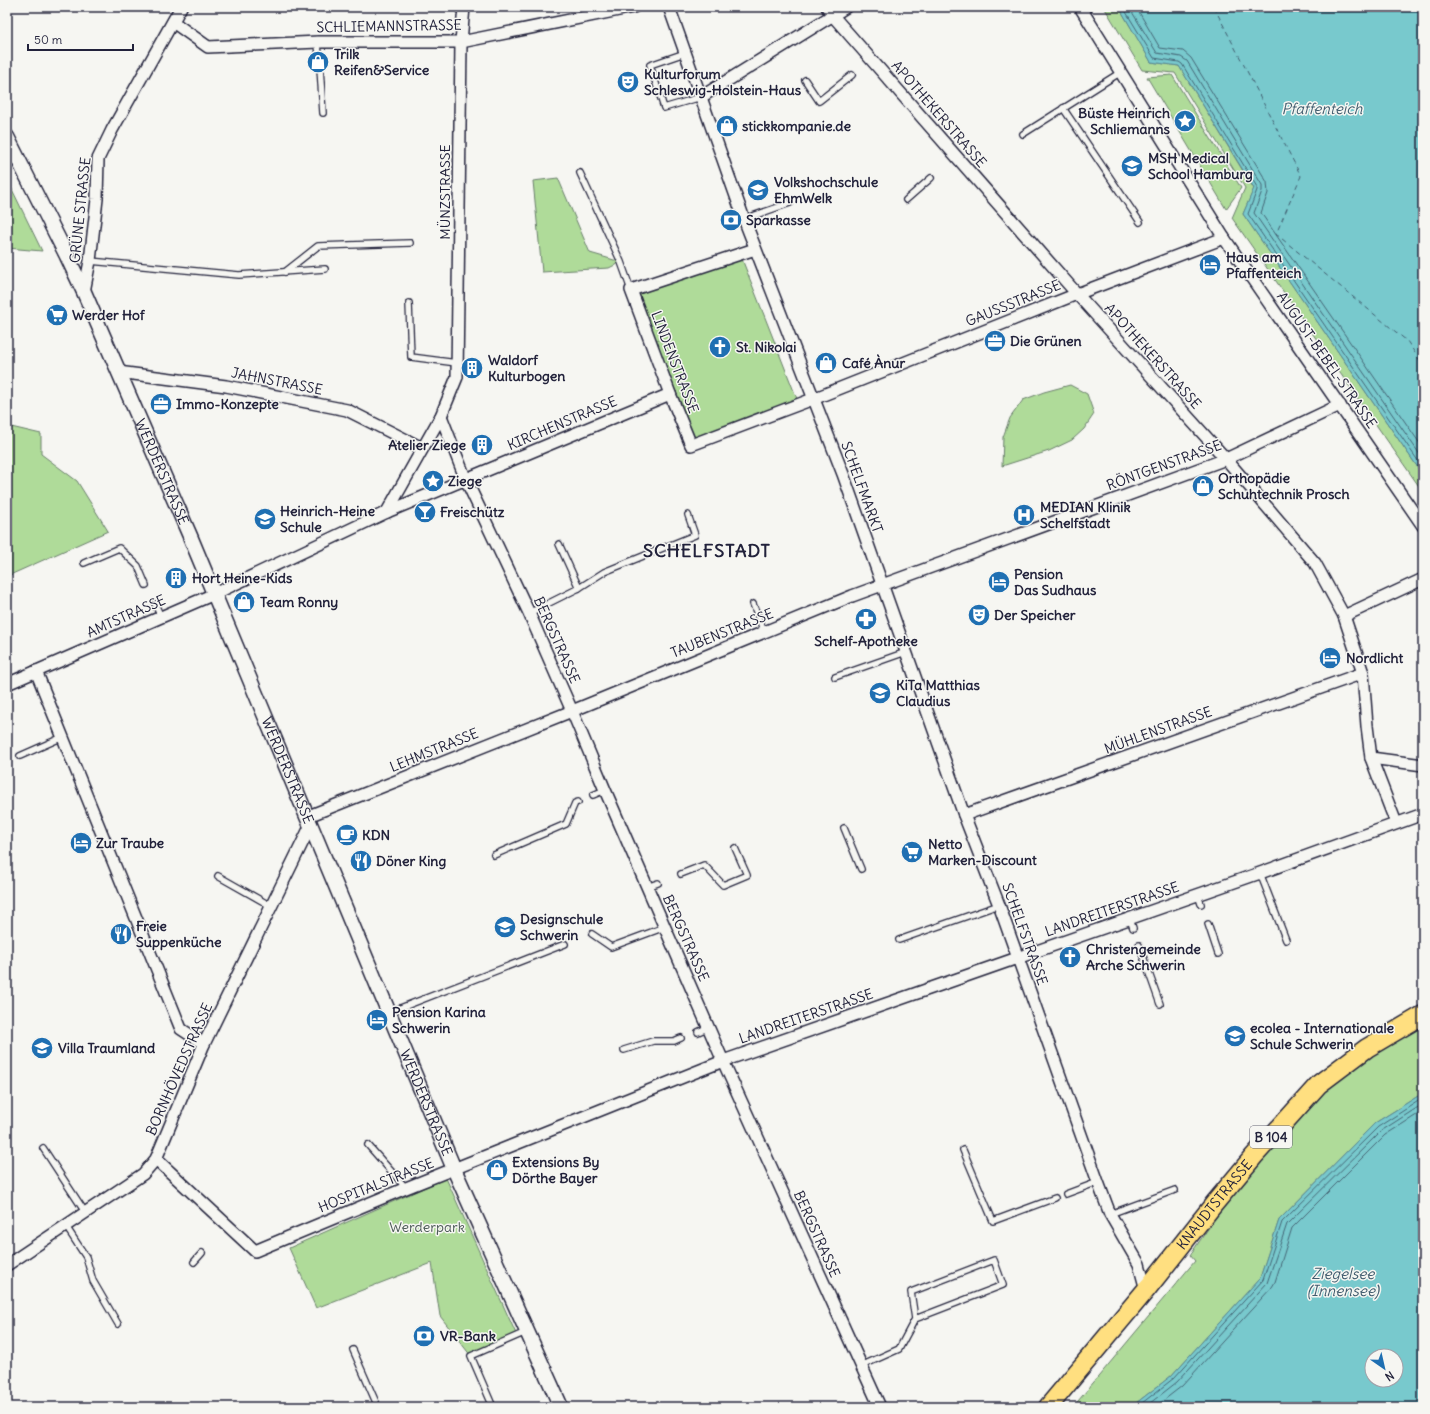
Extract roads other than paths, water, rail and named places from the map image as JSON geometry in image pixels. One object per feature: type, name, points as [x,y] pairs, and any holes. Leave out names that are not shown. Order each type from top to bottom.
[{"type":"main road","name":"KNAUDTSTRASSE","points":[[1048,1407],[1146,1290],[1254,1156],[1319,1084],[1367,1048],[1423,1015]]},
{"type":"street","name":"GRÜNE STRASSE","points":[[84,292],[90,261],[97,199],[98,159],[112,130],[181,7]]},
{"type":"street","name":"MÜNZSTRASSE","points":[[441,416],[457,378],[461,42],[464,7]]},
{"type":"street","name":"SCHLIEMANNSTRASSE","points":[[173,22],[208,47],[318,42],[461,42],[634,7]]},
{"type":"street","name":"SCHELFMARKT","points":[[669,7],[755,249],[842,474],[883,585]]},
{"type":"street","points":[[701,97],[830,11],[846,7]]},
{"type":"street","name":"AUGUST-BEBEL-STRASSE","points":[[1080,7],[1224,238],[1423,526]]},
{"type":"street","name":"APOTHEKERSTRASSE","points":[[830,11],[868,62],[953,159],[1226,459],[1315,562],[1344,616],[1363,673],[1371,758],[1396,823]]},
{"type":"street","name":"WERDERSTRASSE","points":[[7,137],[84,292],[214,594],[454,1169],[561,1407]]},
{"type":"street","name":"GAUSSSTRASSE","points":[[813,399],[1076,294],[1224,238]]},
{"type":"street","points":[[631,290],[755,249]]},
{"type":"street","name":"LINDENSTRASSE","points":[[631,290],[691,445],[813,399]]},
{"type":"street","name":"JAHNSTRASSE","points":[[118,372],[226,386],[347,410],[422,448]]},
{"type":"street","name":"KIRCHENSTRASSE","points":[[387,512],[670,394]]},
{"type":"street","name":"RÖNTGENSTRASSE","points":[[883,585],[1226,459],[1340,406]]},
{"type":"street","points":[[387,512],[441,416]]},
{"type":"street","name":"BERGSTRASSE","points":[[441,416],[466,480],[529,613],[605,790],[653,885],[665,927],[708,1027],[860,1366],[880,1407]]},
{"type":"street","name":"AMTSTRASSE","points":[[7,684],[214,594],[387,512]]},
{"type":"street","points":[[1344,616],[1423,579]]},
{"type":"street","name":"TAUBENSTRASSE","points":[[572,711],[852,596],[883,585]]},
{"type":"street","name":"SCHELFSTRASSE","points":[[883,585],[964,815],[999,905],[1098,1182],[1110,1214],[1139,1264],[1146,1290]]},
{"type":"street","points":[[36,671],[181,1029],[204,1044]]},
{"type":"street","name":"MÜHLENSTRASSE","points":[[964,815],[1363,673]]},
{"type":"street","name":"LEHMSTRASSE","points":[[308,822],[572,711]]},
{"type":"street","points":[[1371,758],[1423,765]]},
{"type":"street","name":"LANDREITERSTRASSE","points":[[723,1061],[1017,958],[1131,924],[1200,899],[1260,873],[1423,814]]},
{"type":"street","name":"BORNHÖVEDSTRASSE","points":[[7,1265],[21,1253],[143,1174],[156,1159],[204,1044],[271,906],[308,822]]},
{"type":"street","name":"HOSPITALSTRASSE","points":[[156,1159],[226,1227],[256,1251],[406,1188],[723,1061]]},
{"type":"lane","points":[[318,42],[319,57]]},
{"type":"lane","points":[[685,53],[650,65],[664,108],[701,97]]},
{"type":"lane","points":[[320,68],[322,113]]},
{"type":"lane","points":[[1023,134],[1121,72]]},
{"type":"lane","points":[[805,80],[819,101],[852,75]]},
{"type":"lane","points":[[1063,108],[1140,222]]},
{"type":"lane","points":[[580,173],[621,262],[631,290]]},
{"type":"lane","points":[[906,200],[931,178]]},
{"type":"lane","points":[[744,219],[790,202]]},
{"type":"lane","points":[[285,272],[318,246],[410,243]]},
{"type":"lane","points":[[90,261],[239,275],[325,269]]},
{"type":"lane","points":[[409,304],[411,357],[457,363]]},
{"type":"lane","points":[[529,613],[579,588],[604,572],[695,535],[688,515]]},
{"type":"lane","points":[[559,544],[579,588]]},
{"type":"lane","points":[[84,563],[119,548],[138,566],[146,585]]},
{"type":"lane","points":[[155,604],[161,617]]},
{"type":"lane","points":[[753,604],[764,632]]},
{"type":"lane","points":[[835,677],[906,652]]},
{"type":"lane","points":[[20,756],[63,737]]},
{"type":"lane","points":[[593,796],[605,790]]},
{"type":"lane","points":[[494,855],[566,824],[576,803],[578,802]]},
{"type":"lane","points":[[844,828],[861,869]]},
{"type":"lane","points":[[681,874],[704,864],[723,885],[747,875],[735,848]]},
{"type":"lane","points":[[1260,873],[1286,940]]},
{"type":"lane","points":[[218,876],[271,906]]},
{"type":"lane","points":[[899,940],[999,905]]},
{"type":"lane","points":[[1208,924],[1218,954]]},
{"type":"lane","points":[[592,934],[611,948],[665,927]]},
{"type":"lane","points":[[388,1013],[565,944]]},
{"type":"lane","points":[[1139,945],[1160,1004]]},
{"type":"lane","points":[[698,1032],[708,1027]]},
{"type":"lane","points":[[624,1050],[653,1041],[674,1041],[680,1038]]},
{"type":"lane","points":[[368,1145],[406,1188]]},
{"type":"lane","points":[[43,1148],[85,1212]]},
{"type":"lane","points":[[963,1150],[993,1221],[1055,1198]]},
{"type":"lane","points":[[1066,1194],[1098,1182]]},
{"type":"lane","points":[[1110,1214],[1175,1190]]},
{"type":"lane","points":[[65,1225],[86,1257],[93,1281],[118,1324]]},
{"type":"lane","points":[[194,1262],[202,1253]]},
{"type":"lane","points":[[860,1366],[899,1349],[915,1319],[911,1292],[994,1260],[1003,1285],[915,1319]]},
{"type":"lane","points":[[493,1407],[471,1356],[527,1332]]},
{"type":"lane","points":[[353,1350],[378,1407]]},
{"type":"water","name":"Pfaffenteich","points":[[1119,7],[1423,7],[1423,475],[1243,214],[1254,188],[1179,66],[1151,62]]},
{"type":"water","name":"Ziegelsee (Innensee)","points":[[1423,1093],[1423,1407],[1131,1407],[1171,1376],[1260,1278],[1279,1220],[1375,1123]]},
{"type":"place","name":"Trilk Reifen&Service","points":[[318,62]]},
{"type":"place","name":"Kulturforum Schleswig-Holstein-Haus","points":[[628,82]]},
{"type":"place","name":"Büste Heinrich Schliemanns","points":[[1185,121]]},
{"type":"place","name":"stickkompanie.de","points":[[727,126]]},
{"type":"place","name":"MSH Medical School Hamburg","points":[[1132,166]]},
{"type":"place","name":"Volkshochschule EhmWelk","points":[[758,190]]},
{"type":"place","name":"Sparkasse","points":[[731,220]]},
{"type":"place","name":"Haus am Pfaffenteich","points":[[1210,265]]},
{"type":"place","name":"Werder Hof","points":[[57,315]]},
{"type":"place","name":"Die Grünen","points":[[995,341]]},
{"type":"place","name":"St. Nikolai","points":[[720,347]]},
{"type":"place","name":"Café Ànur","points":[[826,363]]},
{"type":"place","name":"Waldorf Kulturbogen","points":[[472,368]]},
{"type":"place","name":"Immo-Konzepte","points":[[161,404]]},
{"type":"place","name":"Atelier Ziege","points":[[482,445]]},
{"type":"place","name":"Ziege","points":[[433,481]]},
{"type":"place","name":"Orthopädie Schuhtechnik Prosch","points":[[1203,486]]},
{"type":"place","name":"Freischütz","points":[[425,512]]},
{"type":"place","name":"MEDIAN Klinik Schelfstadt","points":[[1024,515]]},
{"type":"place","name":"Heinrich-Heine Schule","points":[[265,519]]},
{"type":"place","name":"Hort Heine-Kids","points":[[176,578]]},
{"type":"place","name":"Pension Das Sudhaus","points":[[999,582]]},
{"type":"place","name":"Team Ronny","points":[[244,602]]},
{"type":"place","name":"Der Speicher","points":[[979,615]]},
{"type":"place","name":"Schelf-Apotheke","points":[[866,619]]},
{"type":"place","name":"Nordlicht","points":[[1330,658]]},
{"type":"place","name":"KiTa Matthias Claudius","points":[[880,693]]},
{"type":"place","name":"KDN","points":[[347,835]]},
{"type":"place","name":"Zur Traube","points":[[81,843]]},
{"type":"place","name":"Netto Marken-Discount","points":[[912,852]]},
{"type":"place","name":"Döner King","points":[[361,861]]},
{"type":"place","name":"Designschule Schwerin","points":[[505,927]]},
{"type":"place","name":"Freie Suppenküche","points":[[121,934]]},
{"type":"place","name":"Christengemeinde Arche Schwerin","points":[[1070,957]]},
{"type":"place","name":"Pension Karina Schwerin","points":[[377,1020]]},
{"type":"place","name":"ecolea - Internationale Schule Schwerin","points":[[1235,1036]]},
{"type":"place","name":"Villa Traumland","points":[[42,1048]]},
{"type":"place","name":"Extensions By Dörthe Bayer","points":[[497,1170]]},
{"type":"place","name":"VR-Bank","points":[[424,1336]]},
{"type":"district","name":"SCHELFSTADT","points":[[707,550]]},
{"type":"park label","name":"Werderpark","points":[[427,1227]]}]
